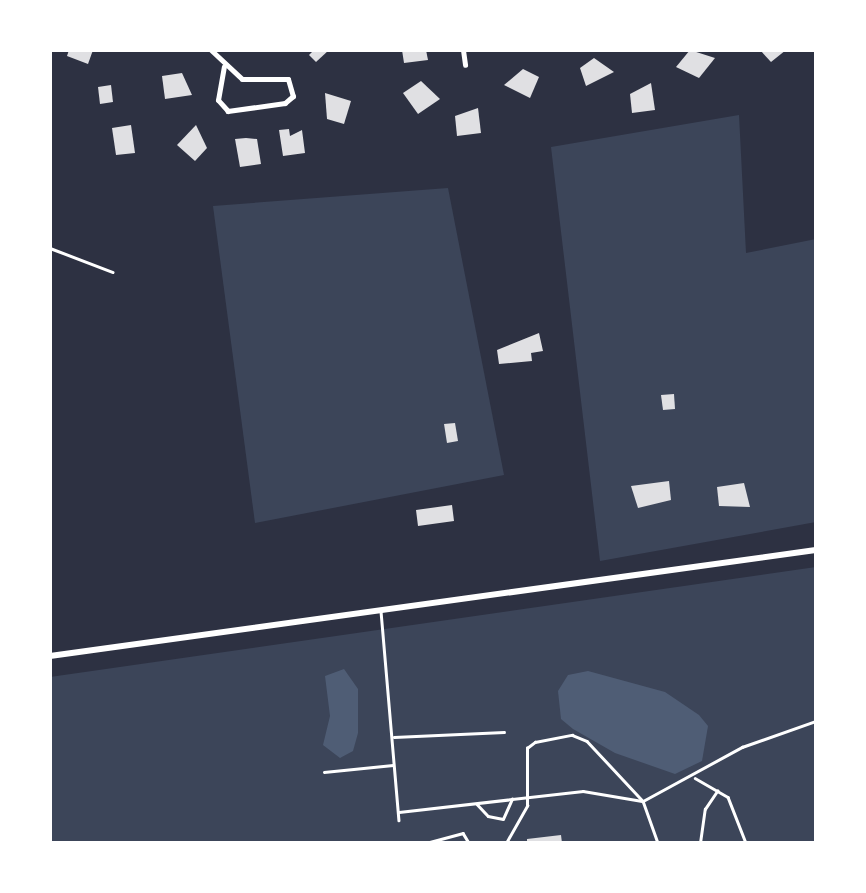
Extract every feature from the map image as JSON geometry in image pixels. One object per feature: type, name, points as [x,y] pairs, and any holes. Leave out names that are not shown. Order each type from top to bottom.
[{"type":"street","points":[[211,50],[224,67],[249,80],[288,78],[293,96],[284,103],[228,112],[218,100],[224,67]]},
{"type":"street","points":[[464,50],[466,65]]},
{"type":"street","points":[[50,656],[816,550]]},
{"type":"lane","points":[[50,248],[113,272]]},
{"type":"lane","points":[[381,610],[400,820]]},
{"type":"lane","points":[[399,812],[584,792],[643,801],[693,778],[742,747],[816,721]]},
{"type":"lane","points":[[392,738],[504,732]]},
{"type":"lane","points":[[506,843],[528,797],[527,748],[572,734],[604,754],[643,801],[658,843]]},
{"type":"lane","points":[[324,772],[394,765]]},
{"type":"lane","points":[[693,778],[718,790],[735,808],[746,843]]},
{"type":"lane","points":[[700,843],[705,809],[718,790]]},
{"type":"lane","points":[[476,803],[488,816],[503,820],[512,799]]},
{"type":"lane","points":[[426,843],[463,833],[469,843]]},
{"type":"shaded area","points":[[739,115],[746,253],[816,239],[816,522],[600,561],[551,147]]},
{"type":"shaded area","points":[[448,188],[504,475],[255,523],[213,206]]},
{"type":"shaded area","points":[[816,567],[816,843],[50,843],[50,677]]},
{"type":"shaded area","points":[[344,669],[358,689],[358,733],[353,751],[340,758],[323,745],[330,716],[325,676]]},
{"type":"shaded area","points":[[588,671],[665,692],[699,715],[708,726],[702,761],[675,774],[615,753],[573,729],[561,719],[558,691],[568,675]]},
{"type":"building","points":[[69,50],[93,50],[88,64],[67,56]]},
{"type":"building","points":[[314,50],[329,50],[316,62],[309,55]]},
{"type":"building","points":[[402,50],[426,50],[428,60],[404,63]]},
{"type":"building","points":[[690,50],[715,58],[699,78],[676,67]]},
{"type":"building","points":[[760,50],[786,50],[771,62]]},
{"type":"building","points":[[594,58],[614,72],[586,86],[580,68]]},
{"type":"building","points":[[523,69],[539,77],[530,98],[504,85]]},
{"type":"building","points":[[182,73],[192,95],[165,99],[162,76]]},
{"type":"building","points":[[421,81],[440,99],[418,114],[403,93]]},
{"type":"building","points":[[651,83],[655,110],[632,113],[630,94]]},
{"type":"building","points":[[111,85],[113,102],[100,104],[98,87]]},
{"type":"building","points":[[325,93],[351,101],[344,124],[327,119]]},
{"type":"building","points":[[478,108],[481,133],[457,136],[455,116]]},
{"type":"building","points":[[131,125],[135,153],[116,155],[112,128]]},
{"type":"building","points":[[196,125],[207,148],[195,161],[177,145]]},
{"type":"building","points":[[289,129],[290,136],[302,130],[305,153],[283,156],[279,130]]},
{"type":"building","points":[[235,139],[257,139],[261,164],[240,167]]},
{"type":"building","points":[[539,333],[543,351],[531,353],[532,361],[499,364],[497,350]]},
{"type":"building","points":[[674,394],[675,409],[663,410],[661,395]]},
{"type":"building","points":[[455,423],[458,441],[447,443],[444,424]]},
{"type":"building","points":[[669,481],[671,500],[638,508],[631,486]]},
{"type":"building","points":[[744,483],[750,507],[719,506],[717,487]]},
{"type":"building","points":[[452,505],[454,521],[418,526],[416,510]]},
{"type":"building","points":[[561,835],[562,843],[527,843],[527,839]]}]
